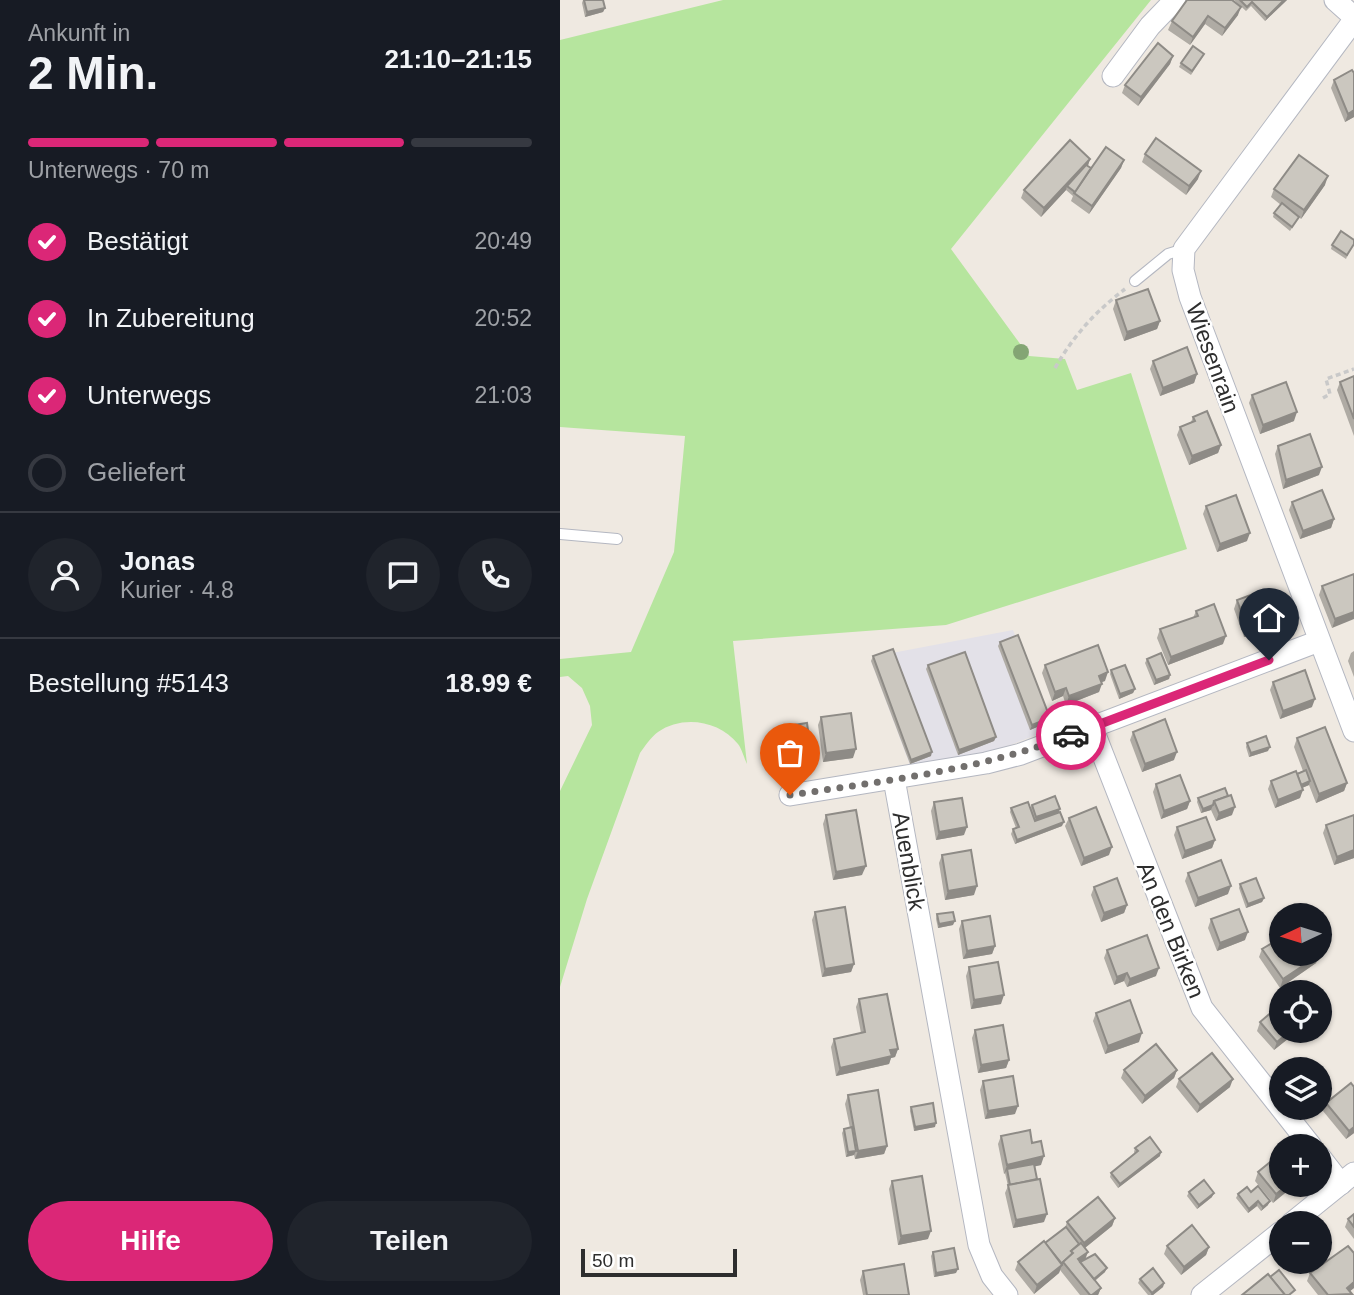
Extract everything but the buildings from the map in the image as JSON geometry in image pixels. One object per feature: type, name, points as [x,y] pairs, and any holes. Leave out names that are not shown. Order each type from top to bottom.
[{"type":"street","points":[[1113,76],[1150,26],[1175,0]]},
{"type":"street","points":[[1184,249],[1354,18],[1335,0]]},
{"type":"street","name":"Wiesenrain","points":[[1184,249],[1183,270],[1190,297],[1354,731]]},
{"type":"street","name":"Auenblick","points":[[1007,1295],[992,1276],[979,1245],[894,779],[1021,754],[1320,641]]},
{"type":"street","name":"An den Birken","points":[[1092,727],[1202,1008],[1302,1134]]},
{"type":"street","points":[[790,795],[894,779]]},
{"type":"street","points":[[1307,1211],[1347,1178],[1332,1166]]},
{"type":"street","points":[[1202,1295],[1269,1242]]},
{"type":"lane","points":[[1135,281],[1168,254],[1184,249]]},
{"type":"lane","points":[[560,534],[617,539]]},
{"type":"path","points":[[1055,368],[1072,339],[1095,313],[1135,281]]},
{"type":"path","points":[[1323,398],[1330,394],[1326,379],[1354,369]]},
{"type":"shaded area","points":[[1013,630],[1052,729],[1000,749],[911,768],[871,661],[892,653]]},
{"type":"green space","points":[[723,0],[1151,0],[951,249],[1029,356],[1065,359],[1077,390],[1131,373],[1187,549],[946,625],[733,641],[747,764],[738,744],[711,725],[678,723],[658,732],[651,739],[640,753],[587,899],[560,987],[560,791],[592,725],[590,706],[582,688],[568,676],[560,677],[560,659],[631,652],[674,552],[685,436],[560,427],[560,40]]},
{"type":"way so far","points":[[790,795],[986,763],[1021,754],[1071,735]]},
{"type":"route","points":[[1071,735],[1269,660]]}]
